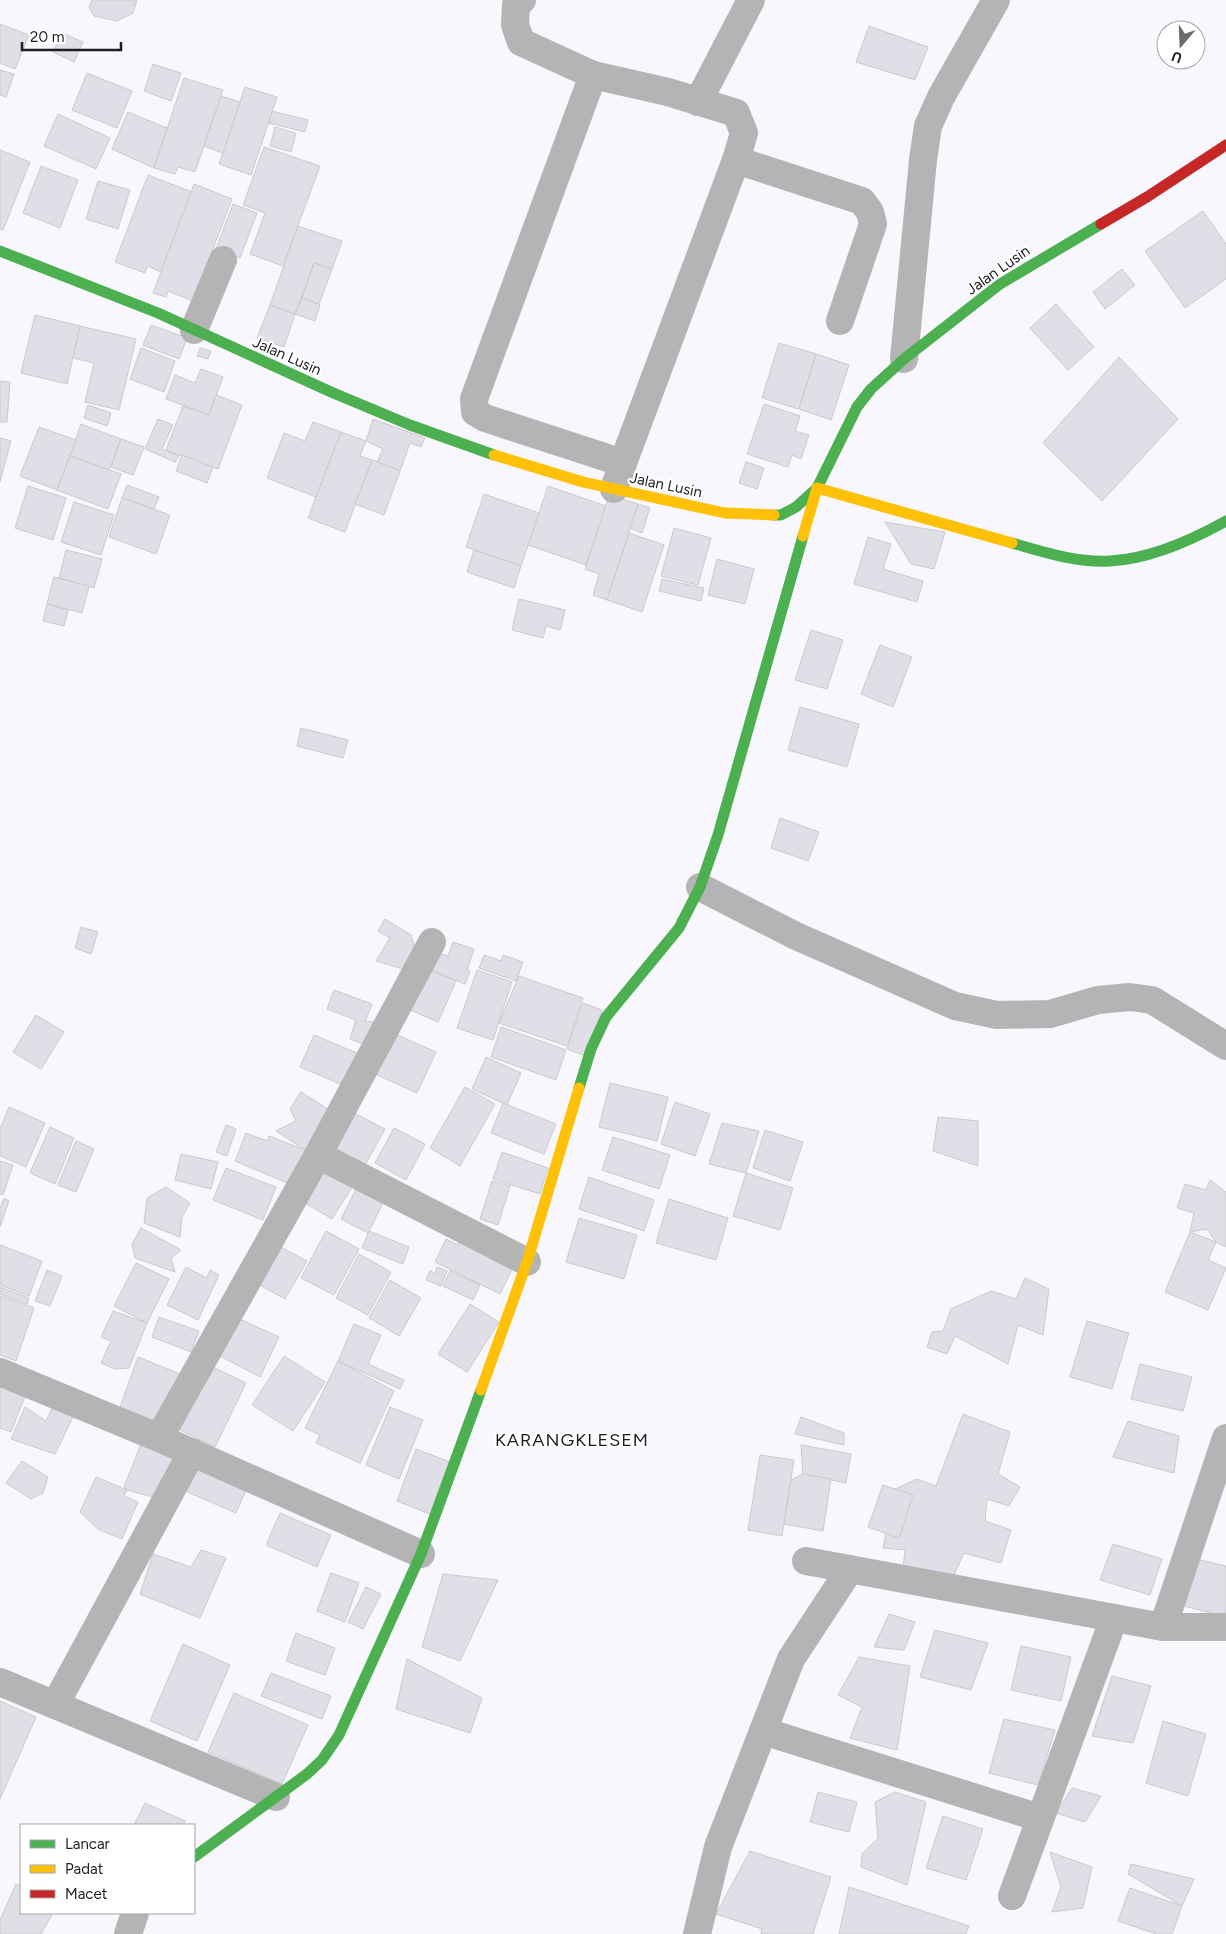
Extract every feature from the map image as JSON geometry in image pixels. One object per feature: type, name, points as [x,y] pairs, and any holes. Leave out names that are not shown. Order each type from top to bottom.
[{"type":"street","points":[[522,0],[516,5],[515,25],[521,42],[593,75],[668,92],[736,113],[744,133],[736,160],[614,489]]},
{"type":"street","points":[[698,102],[751,0]]},
{"type":"street","points":[[904,359],[922,160],[928,126],[941,97],[996,0]]},
{"type":"street","points":[[593,75],[474,399],[475,412],[486,418],[623,463]]},
{"type":"street","name":"Jalan Lusin","points":[[0,251],[158,313],[331,392],[410,425],[507,460],[583,482],[725,513],[781,514],[796,506],[817,488],[857,407],[871,389],[904,359],[1000,284],[1147,197],[1226,145]]},
{"type":"street","points":[[736,160],[862,201],[870,212],[873,224],[840,321]]},
{"type":"street","points":[[194,330],[223,260]]},
{"type":"street","points":[[195,1856],[276,1797],[322,1760],[339,1735],[421,1554],[527,1262],[591,1049],[606,1017],[679,928],[700,887],[718,835],[817,488],[1062,557],[1110,561],[1153,553],[1203,534],[1226,521]]},
{"type":"street","points":[[700,887],[796,936],[955,1006],[997,1015],[1050,1014],[1098,1000],[1130,997],[1152,1000],[1226,1046]]},
{"type":"street","points":[[159,1438],[318,1155],[432,942]]},
{"type":"street","points":[[318,1155],[527,1262]]},
{"type":"street","points":[[0,1372],[192,1452],[421,1554]]},
{"type":"street","points":[[1163,1627],[1226,1438]]},
{"type":"street","points":[[55,1705],[192,1452]]},
{"type":"street","points":[[806,1561],[1163,1627],[1226,1626]]},
{"type":"street","points":[[697,1934],[718,1847],[791,1659],[850,1569]]},
{"type":"street","points":[[1012,1896],[1114,1618]]},
{"type":"street","points":[[0,1682],[276,1797]]},
{"type":"street","points":[[763,1731],[1040,1818]]},
{"type":"street","points":[[128,1934],[135,1914]]},
{"type":"building","points":[[92,0],[137,0],[133,13],[117,21],[94,16],[89,8]]},
{"type":"building","points":[[0,24],[29,35],[15,69],[0,63]]},
{"type":"building","points":[[869,26],[928,47],[915,80],[856,62]]},
{"type":"building","points":[[62,33],[83,42],[74,62],[53,52]]},
{"type":"building","points":[[153,64],[181,73],[171,101],[144,91]]},
{"type":"building","points":[[0,70],[14,74],[6,97],[0,95]]},
{"type":"building","points":[[87,73],[132,91],[117,128],[72,110]]},
{"type":"building","points":[[184,78],[223,90],[195,172],[178,167],[175,174],[154,168]]},
{"type":"building","points":[[245,87],[277,97],[251,175],[219,164]]},
{"type":"building","points":[[221,96],[240,102],[223,153],[204,146]]},
{"type":"building","points":[[272,111],[308,120],[305,132],[269,123]]},
{"type":"building","points":[[128,112],[167,128],[154,168],[112,149]]},
{"type":"building","points":[[58,114],[110,138],[96,169],[44,146]]},
{"type":"building","points":[[275,127],[296,133],[291,152],[270,146]]},
{"type":"building","points":[[264,147],[320,166],[283,266],[250,254],[265,213],[243,205]]},
{"type":"building","points":[[0,150],[30,162],[3,230],[0,229]]},
{"type":"building","points":[[41,166],[78,180],[60,228],[23,213]]},
{"type":"building","points":[[148,175],[192,192],[161,272],[147,266],[145,273],[115,262]]},
{"type":"building","points":[[98,181],[130,190],[118,229],[86,219]]},
{"type":"building","points":[[194,184],[232,199],[193,301],[168,291],[166,297],[153,293]]},
{"type":"building","points":[[233,204],[257,213],[240,258],[216,249]]},
{"type":"building","points":[[1203,211],[1226,244],[1226,279],[1185,308],[1145,251]]},
{"type":"building","points":[[298,226],[342,241],[332,269],[314,263],[295,314],[270,305]]},
{"type":"building","points":[[314,263],[332,269],[319,304],[302,298]]},
{"type":"building","points":[[1122,269],[1135,285],[1105,309],[1093,292]]},
{"type":"building","points":[[302,298],[320,305],[315,321],[295,314]]},
{"type":"building","points":[[1056,304],[1094,347],[1068,370],[1030,328]]},
{"type":"building","points":[[270,305],[295,314],[284,347],[257,338]]},
{"type":"building","points":[[35,315],[80,326],[67,384],[21,373]]},
{"type":"building","points":[[151,325],[187,338],[179,359],[143,345]]},
{"type":"building","points":[[80,326],[136,339],[119,410],[85,402],[94,363],[73,358]]},
{"type":"building","points":[[779,343],[816,354],[799,409],[762,398]]},
{"type":"building","points":[[141,348],[175,361],[164,392],[130,379]]},
{"type":"building","points":[[200,348],[211,351],[208,359],[197,356]]},
{"type":"building","points":[[816,354],[849,365],[831,420],[799,409]]},
{"type":"building","points":[[1119,357],[1178,419],[1102,501],[1043,443]]},
{"type":"building","points":[[201,369],[223,377],[209,415],[166,399],[175,375],[195,383]]},
{"type":"building","points":[[0,381],[10,382],[7,422],[0,422]]},
{"type":"building","points":[[216,395],[242,405],[218,469],[166,450],[183,406],[209,415]]},
{"type":"building","points":[[764,404],[800,416],[795,431],[809,435],[801,459],[792,455],[788,467],[747,454]]},
{"type":"building","points":[[88,405],[111,413],[107,426],[84,418]]},
{"type":"building","points":[[158,419],[173,425],[162,449],[179,456],[175,462],[145,449]]},
{"type":"building","points":[[373,419],[425,438],[421,447],[410,443],[400,471],[377,462],[383,449],[366,441]]},
{"type":"building","points":[[313,422],[341,432],[316,497],[267,478],[284,433],[305,441]]},
{"type":"building","points":[[81,424],[121,439],[109,470],[70,456]]},
{"type":"building","points":[[39,427],[76,440],[57,490],[20,476]]},
{"type":"building","points":[[341,432],[366,441],[360,456],[372,460],[345,532],[308,518]]},
{"type":"building","points":[[0,438],[11,441],[0,482]]},
{"type":"building","points":[[121,439],[144,447],[133,475],[111,467]]},
{"type":"building","points":[[182,455],[213,467],[207,483],[176,471]]},
{"type":"building","points":[[70,456],[121,474],[108,509],[57,490]]},
{"type":"building","points":[[372,460],[400,471],[384,515],[355,504]]},
{"type":"building","points":[[746,462],[764,468],[757,489],[739,483]]},
{"type":"building","points":[[127,485],[159,497],[154,509],[122,498]]},
{"type":"building","points":[[28,486],[66,498],[53,540],[15,528]]},
{"type":"building","points":[[548,486],[606,506],[586,565],[528,545]]},
{"type":"building","points":[[484,494],[539,513],[521,566],[466,547]]},
{"type":"building","points":[[609,495],[638,504],[607,600],[593,595],[599,574],[585,569]]},
{"type":"building","points":[[122,498],[170,515],[156,554],[109,537]]},
{"type":"building","points":[[74,502],[114,515],[101,555],[61,542]]},
{"type":"building","points":[[638,504],[650,508],[642,533],[630,528]]},
{"type":"building","points":[[885,522],[945,532],[934,569],[911,564]]},
{"type":"building","points":[[674,528],[711,538],[698,585],[661,576]]},
{"type":"building","points":[[629,533],[664,545],[642,612],[607,600]]},
{"type":"building","points":[[868,537],[891,544],[883,569],[923,581],[917,602],[854,584]]},
{"type":"building","points":[[66,550],[102,559],[94,588],[59,578]]},
{"type":"building","points":[[474,550],[521,566],[514,588],[467,572]]},
{"type":"building","points":[[717,559],[754,569],[745,604],[708,595]]},
{"type":"building","points":[[54,577],[89,586],[82,613],[47,604]]},
{"type":"building","points":[[662,579],[704,588],[701,601],[659,591]]},
{"type":"building","points":[[519,599],[565,610],[560,630],[546,626],[543,638],[512,630]]},
{"type":"building","points":[[47,604],[68,610],[64,626],[43,621]]},
{"type":"building","points":[[811,630],[843,640],[827,689],[795,680]]},
{"type":"building","points":[[880,645],[912,657],[893,707],[861,694]]},
{"type":"building","points":[[800,707],[859,724],[847,767],[788,750]]},
{"type":"building","points":[[301,728],[348,740],[343,758],[297,746]]},
{"type":"building","points":[[780,818],[819,832],[808,861],[771,848]]},
{"type":"building","points":[[385,919],[411,935],[414,945],[406,970],[376,961],[390,938],[378,931]]},
{"type":"building","points":[[81,927],[98,932],[91,954],[75,948]]},
{"type":"building","points":[[453,942],[474,949],[467,970],[470,971],[465,984],[428,969],[436,952],[448,956]]},
{"type":"building","points":[[484,955],[501,961],[503,955],[523,962],[516,981],[479,968]]},
{"type":"building","points":[[428,969],[456,981],[438,1022],[410,1010]]},
{"type":"building","points":[[477,970],[512,982],[493,1040],[457,1028]]},
{"type":"building","points":[[519,976],[583,998],[567,1046],[499,1023]]},
{"type":"building","points":[[334,990],[372,1004],[365,1022],[378,1021],[369,1046],[350,1039],[356,1020],[327,1009]]},
{"type":"building","points":[[583,1003],[602,1010],[586,1056],[567,1049]]},
{"type":"building","points":[[36,1015],[64,1032],[41,1069],[13,1052]]},
{"type":"building","points":[[501,1027],[566,1050],[556,1080],[491,1057]]},
{"type":"building","points":[[393,1033],[436,1052],[417,1093],[375,1074]]},
{"type":"building","points":[[314,1035],[364,1056],[350,1088],[300,1067]]},
{"type":"building","points":[[486,1057],[521,1073],[507,1105],[472,1089]]},
{"type":"building","points":[[610,1083],[668,1097],[657,1141],[599,1127]]},
{"type":"building","points":[[465,1087],[495,1104],[460,1166],[430,1148]]},
{"type":"building","points":[[301,1092],[331,1111],[305,1150],[276,1131],[296,1121],[290,1109]]},
{"type":"building","points":[[675,1102],[710,1114],[695,1156],[661,1144]]},
{"type":"building","points":[[503,1103],[556,1124],[544,1154],[491,1133]]},
{"type":"building","points":[[9,1107],[45,1123],[26,1167],[0,1156],[0,1129]]},
{"type":"building","points":[[352,1112],[385,1129],[365,1165],[332,1148]]},
{"type":"building","points":[[938,1117],[978,1121],[978,1166],[933,1151]]},
{"type":"building","points":[[722,1123],[759,1131],[746,1173],[709,1164]]},
{"type":"building","points":[[226,1125],[236,1129],[227,1156],[216,1152]]},
{"type":"building","points":[[50,1127],[74,1138],[55,1184],[30,1173]]},
{"type":"building","points":[[394,1128],[425,1144],[406,1180],[375,1163]]},
{"type":"building","points":[[765,1130],[803,1142],[790,1181],[753,1168]]},
{"type":"building","points":[[246,1133],[267,1141],[269,1136],[305,1150],[292,1185],[235,1161]]},
{"type":"building","points":[[613,1137],[670,1155],[659,1189],[602,1170]]},
{"type":"building","points":[[76,1141],[94,1149],[76,1192],[58,1185]]},
{"type":"building","points":[[502,1152],[548,1168],[540,1194],[493,1179]]},
{"type":"building","points":[[181,1154],[218,1162],[211,1189],[175,1180]]},
{"type":"building","points":[[0,1161],[13,1165],[3,1195],[0,1194]]},
{"type":"building","points":[[226,1168],[276,1187],[263,1220],[213,1200]]},
{"type":"building","points":[[320,1168],[352,1187],[332,1219],[300,1200]]},
{"type":"building","points":[[746,1173],[793,1188],[780,1230],[733,1216]]},
{"type":"building","points":[[589,1177],[654,1200],[644,1231],[579,1209]]},
{"type":"building","points":[[1210,1180],[1226,1192],[1226,1247],[1216,1242],[1207,1229],[1190,1232],[1194,1213],[1177,1208],[1185,1184],[1206,1190]]},
{"type":"building","points":[[492,1181],[510,1186],[498,1225],[480,1219]]},
{"type":"building","points":[[166,1187],[190,1203],[182,1217],[180,1237],[144,1223],[147,1198]]},
{"type":"building","points":[[357,1187],[384,1201],[368,1233],[341,1219]]},
{"type":"building","points":[[4,1198],[9,1201],[0,1227],[0,1209]]},
{"type":"building","points":[[669,1199],[728,1218],[716,1260],[656,1243]]},
{"type":"building","points":[[579,1218],[637,1235],[624,1279],[566,1262]]},
{"type":"building","points":[[141,1228],[181,1250],[171,1258],[175,1272],[135,1258],[132,1244]]},
{"type":"building","points":[[326,1231],[359,1249],[334,1295],[301,1278]]},
{"type":"building","points":[[369,1231],[409,1247],[403,1264],[362,1248]]},
{"type":"building","points":[[1190,1232],[1216,1242],[1208,1260],[1226,1268],[1208,1310],[1165,1292]]},
{"type":"building","points":[[463,1235],[516,1261],[500,1294],[435,1262],[446,1239],[458,1245]]},
{"type":"building","points":[[0,1245],[42,1261],[29,1296],[0,1285]]},
{"type":"building","points":[[277,1245],[307,1261],[285,1299],[256,1283]]},
{"type":"building","points":[[359,1254],[391,1272],[368,1315],[336,1298]]},
{"type":"building","points":[[136,1263],[169,1279],[147,1323],[114,1306]]},
{"type":"building","points":[[186,1267],[207,1278],[210,1270],[219,1275],[198,1320],[167,1305]]},
{"type":"building","points":[[437,1267],[447,1271],[441,1286],[426,1280],[430,1270],[435,1274]]},
{"type":"building","points":[[47,1270],[62,1276],[50,1306],[35,1301]]},
{"type":"building","points":[[450,1271],[480,1285],[473,1300],[443,1286]]},
{"type":"building","points":[[1025,1278],[1049,1289],[1043,1335],[1018,1325],[1008,1364],[955,1336],[947,1354],[927,1347],[932,1332],[943,1331],[951,1309],[991,1291],[1016,1299]]},
{"type":"building","points":[[390,1280],[421,1298],[399,1336],[369,1318]]},
{"type":"building","points":[[0,1287],[29,1298],[27,1304],[0,1294]]},
{"type":"building","points":[[0,1296],[34,1308],[16,1361],[0,1355]]},
{"type":"building","points":[[470,1304],[499,1322],[467,1372],[438,1354]]},
{"type":"building","points":[[113,1311],[147,1323],[129,1368],[115,1369],[101,1363],[111,1341],[101,1337]]},
{"type":"building","points":[[159,1317],[199,1331],[191,1352],[152,1337]]},
{"type":"building","points":[[235,1317],[279,1337],[260,1377],[218,1355]]},
{"type":"building","points":[[1087,1321],[1129,1333],[1112,1389],[1070,1377]]},
{"type":"building","points":[[354,1324],[381,1335],[368,1364],[404,1380],[400,1389],[338,1361]]},
{"type":"building","points":[[284,1356],[325,1382],[293,1431],[252,1405]]},
{"type":"building","points":[[138,1357],[180,1374],[161,1423],[120,1407]]},
{"type":"building","points":[[338,1361],[394,1391],[360,1463],[316,1443],[320,1435],[305,1428]]},
{"type":"building","points":[[1140,1364],[1192,1377],[1183,1411],[1131,1399]]},
{"type":"building","points":[[211,1366],[246,1383],[215,1447],[180,1430]]},
{"type":"building","points":[[0,1378],[27,1391],[11,1432],[0,1428]]},
{"type":"building","points":[[55,1402],[75,1413],[55,1454],[11,1439],[25,1407],[46,1421]]},
{"type":"building","points":[[390,1407],[423,1420],[399,1479],[366,1465]]},
{"type":"building","points":[[963,1414],[1010,1432],[998,1474],[1020,1487],[1009,1506],[987,1499],[985,1521],[1011,1530],[1001,1563],[964,1553],[952,1579],[903,1568],[905,1550],[883,1548],[895,1489],[917,1479],[936,1486]]},
{"type":"building","points":[[801,1417],[844,1433],[844,1445],[795,1434]]},
{"type":"building","points":[[1128,1421],[1179,1436],[1174,1473],[1113,1457]]},
{"type":"building","points":[[141,1444],[176,1458],[160,1499],[127,1490],[124,1487]]},
{"type":"building","points":[[801,1445],[851,1454],[846,1483],[803,1474]]},
{"type":"building","points":[[416,1449],[450,1462],[430,1514],[397,1501]]},
{"type":"building","points":[[760,1455],[794,1460],[782,1536],[748,1530]]},
{"type":"building","points":[[22,1461],[48,1477],[43,1493],[31,1499],[6,1483]]},
{"type":"building","points":[[195,1468],[246,1490],[236,1513],[185,1491]]},
{"type":"building","points":[[803,1474],[831,1479],[823,1531],[784,1524],[791,1480]]},
{"type":"building","points":[[96,1477],[127,1490],[124,1496],[138,1502],[122,1539],[98,1529],[80,1512]]},
{"type":"building","points":[[883,1485],[913,1495],[899,1538],[868,1527]]},
{"type":"building","points":[[280,1513],[331,1535],[317,1567],[266,1545]]},
{"type":"building","points":[[1113,1544],[1162,1559],[1150,1595],[1100,1580]]},
{"type":"building","points":[[201,1550],[226,1558],[200,1618],[140,1594],[153,1554],[191,1567]]},
{"type":"building","points":[[1197,1559],[1226,1566],[1226,1617],[1184,1606]]},
{"type":"building","points":[[331,1573],[359,1583],[345,1622],[317,1611]]},
{"type":"building","points":[[443,1574],[498,1580],[460,1661],[422,1647]]},
{"type":"building","points":[[366,1587],[381,1594],[363,1629],[348,1622]]},
{"type":"building","points":[[889,1614],[915,1622],[904,1650],[874,1647]]},
{"type":"building","points":[[935,1630],[988,1643],[971,1690],[920,1677]]},
{"type":"building","points":[[296,1633],[335,1648],[325,1675],[286,1661]]},
{"type":"building","points":[[183,1644],[230,1665],[197,1741],[150,1721]]},
{"type":"building","points":[[1021,1646],[1071,1657],[1061,1701],[1011,1690]]},
{"type":"building","points":[[859,1657],[910,1666],[897,1750],[850,1738],[862,1707],[838,1695]]},
{"type":"building","points":[[407,1659],[482,1698],[470,1733],[396,1709]]},
{"type":"building","points":[[271,1673],[331,1696],[322,1719],[261,1696]]},
{"type":"building","points":[[1112,1676],[1151,1686],[1133,1743],[1092,1736]]},
{"type":"building","points":[[234,1693],[308,1725],[282,1784],[208,1752]]},
{"type":"building","points":[[0,1701],[36,1717],[0,1799]]},
{"type":"building","points":[[1004,1719],[1055,1730],[1038,1785],[989,1773]]},
{"type":"building","points":[[1163,1721],[1206,1734],[1188,1796],[1146,1783]]},
{"type":"building","points":[[1072,1788],[1101,1796],[1085,1822],[1056,1813]]},
{"type":"building","points":[[818,1792],[857,1802],[849,1832],[810,1822]]},
{"type":"building","points":[[895,1792],[926,1802],[907,1885],[861,1867],[862,1854],[878,1838],[875,1802]]},
{"type":"building","points":[[145,1803],[185,1821],[184,1824],[134,1824]]},
{"type":"building","points":[[943,1816],[983,1829],[966,1880],[926,1868]]},
{"type":"building","points":[[750,1851],[831,1877],[813,1934],[761,1934],[762,1929],[716,1914]]},
{"type":"building","points":[[1050,1852],[1092,1867],[1083,1908],[1052,1912],[1061,1887]]},
{"type":"building","points":[[1131,1864],[1194,1879],[1182,1906],[1128,1874]]},
{"type":"building","points":[[16,1884],[20,1886],[20,1914],[52,1914],[41,1934],[0,1934],[0,1920]]},
{"type":"building","points":[[849,1887],[969,1926],[966,1934],[839,1934]]},
{"type":"building","points":[[1130,1888],[1182,1906],[1172,1934],[1156,1934],[1118,1921]]},
{"type":"traffic: fast","points":[[774,515],[781,515],[796,507],[817,488],[857,407],[871,389],[904,359],[1000,284],[1101,224]]},
{"type":"traffic: fast","points":[[0,251],[158,313],[331,392],[410,425],[494,455]]},
{"type":"traffic: fast","points":[[1012,543],[1073,559],[1110,561],[1140,557],[1170,547],[1226,521]]},
{"type":"traffic: fast","points":[[579,1088],[591,1049],[606,1017],[679,928],[700,887],[718,835],[803,536]]},
{"type":"traffic: fast","points":[[195,1856],[307,1774],[322,1760],[339,1735],[421,1554],[481,1390]]},
{"type":"traffic: slow","points":[[494,455],[583,482],[725,513],[774,515]]},
{"type":"traffic: slow","points":[[803,536],[817,488],[1012,543]]},
{"type":"traffic: slow","points":[[481,1390],[527,1262],[579,1088]]},
{"type":"traffic: jam","points":[[1101,224],[1147,197],[1226,145]]},
{"type":"district","name":"KARANGKLESEM","points":[[572,1440]]}]
